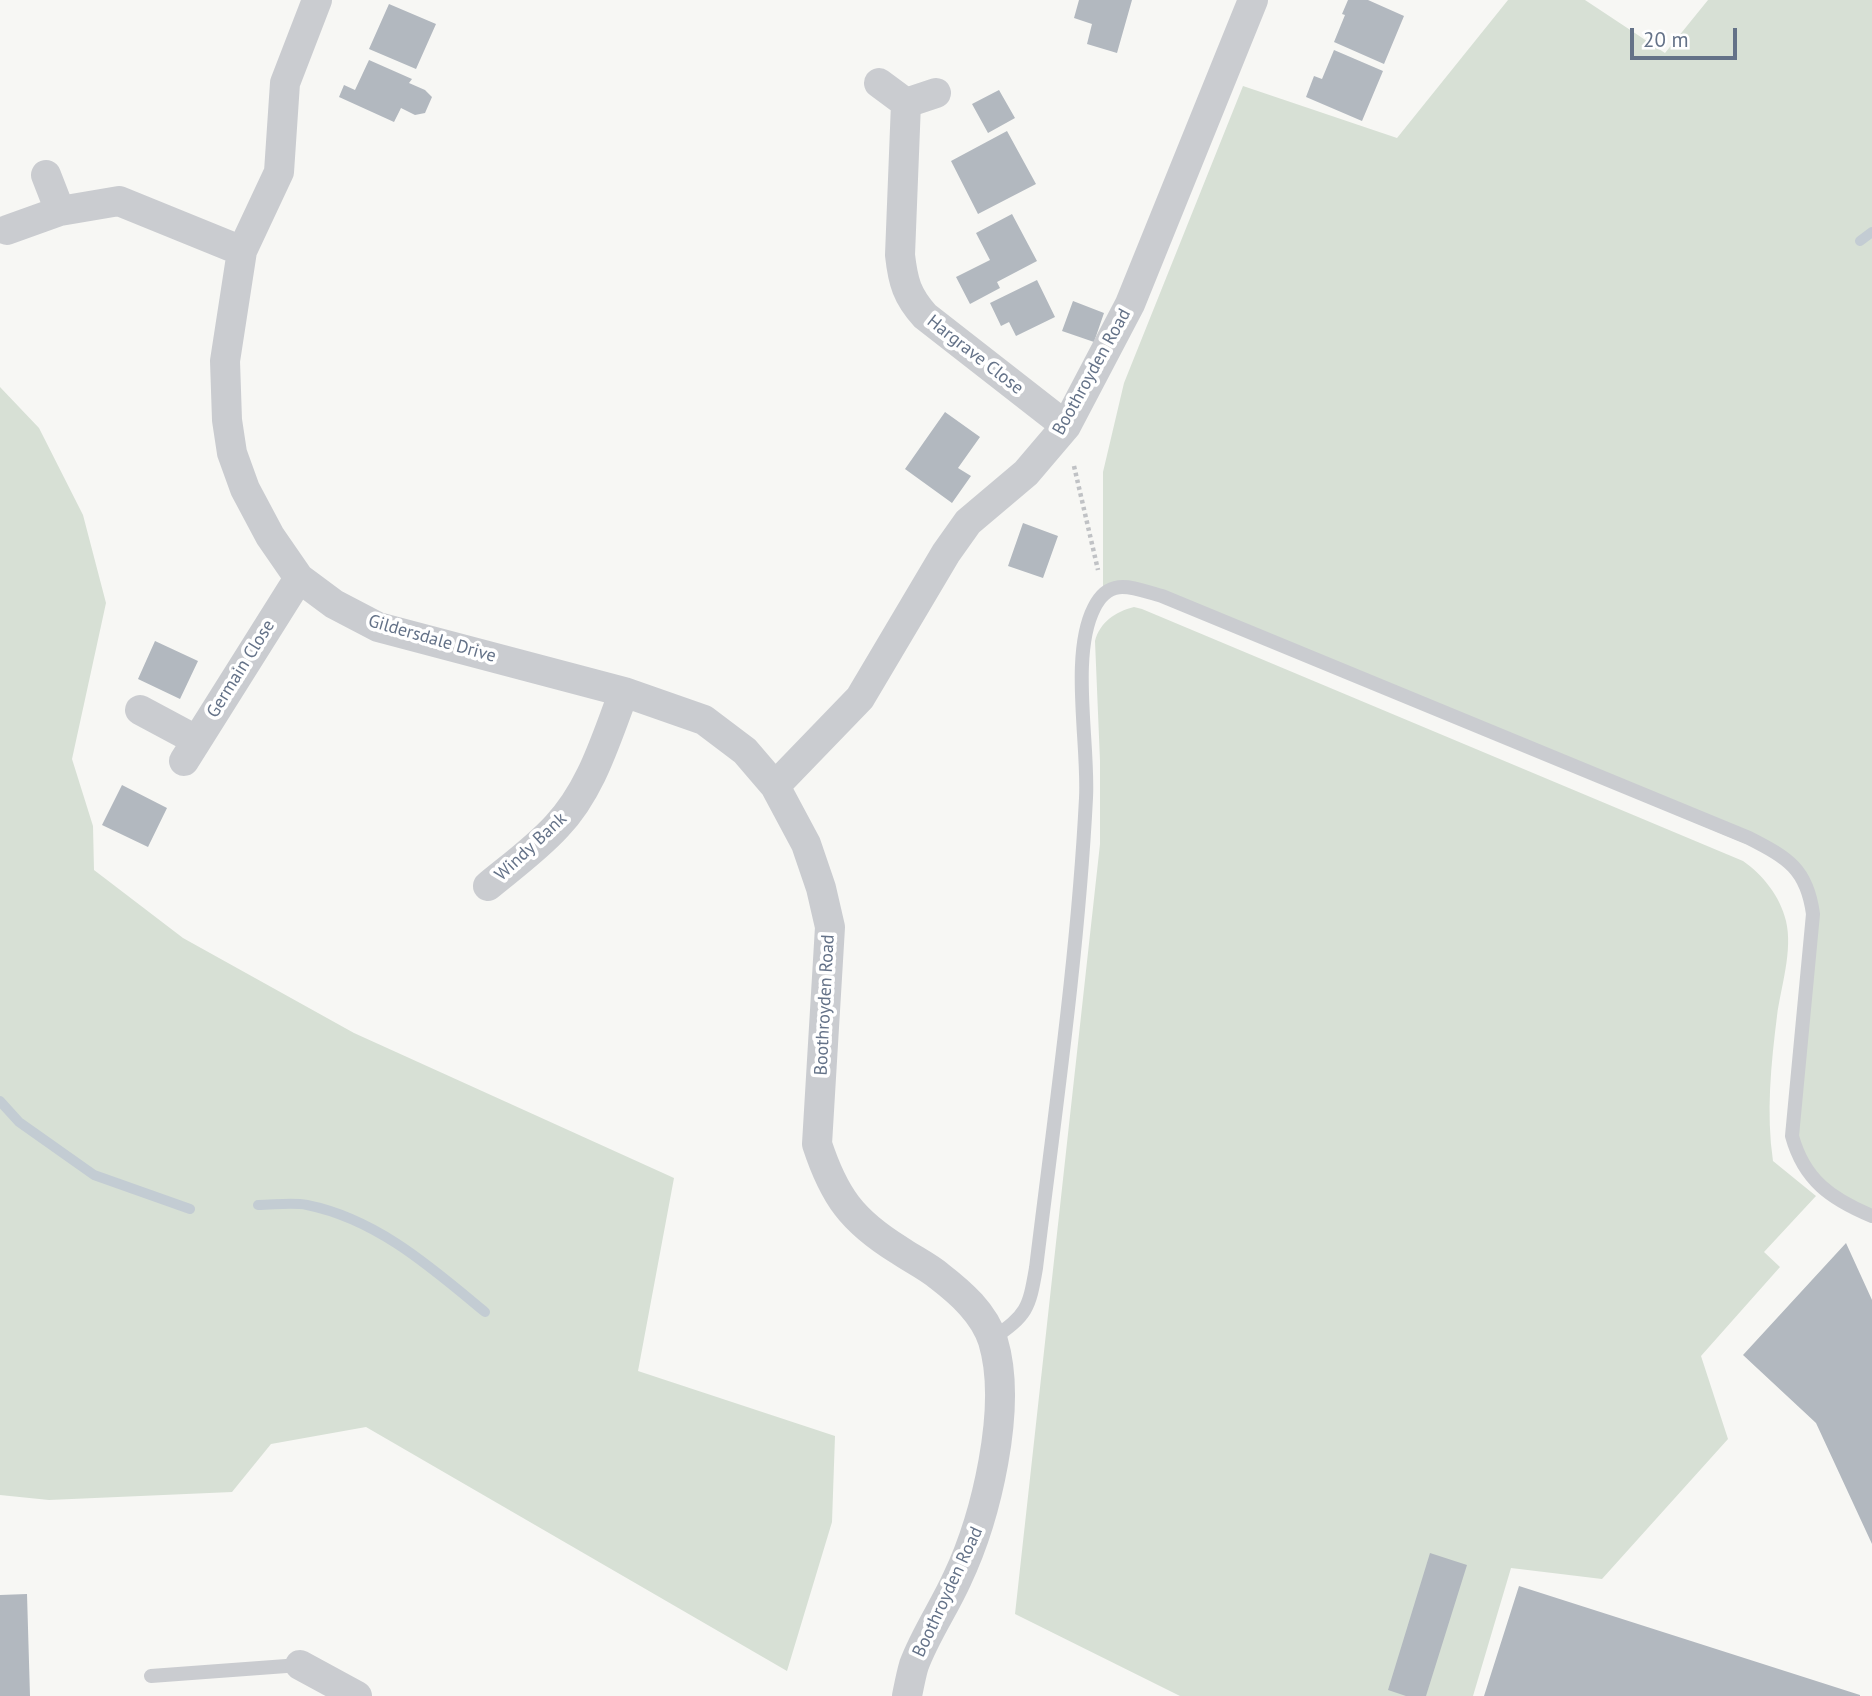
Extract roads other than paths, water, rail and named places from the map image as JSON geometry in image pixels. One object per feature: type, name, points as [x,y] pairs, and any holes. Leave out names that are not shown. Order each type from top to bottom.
[{"type":"street","name":"Gildersdale Drive","points":[[317,0],[285,82],[279,172],[242,251],[225,361],[227,420],[232,453],[245,489],[270,536],[299,578],[334,604],[378,627],[624,692],[704,720],[745,751],[775,786]]},
{"type":"street","name":"Boothroyden Road","points":[[906,1696],[915,1664],[958,1577],[981,1518],[995,1443],[1001,1387],[992,1339],[972,1305],[937,1273],[867,1229],[845,1205],[827,1176],[817,1144],[830,927],[821,888],[806,844],[775,786],[860,698],[946,552],[968,522],[1026,473],[1066,426],[1130,304],[1253,0]]},
{"type":"street","points":[[879,83],[906,103],[936,93]]},
{"type":"street","name":"Hargrave Close","points":[[906,103],[900,255],[903,281],[913,303],[925,316],[1066,426]]},
{"type":"street","points":[[46,175],[60,211]]},
{"type":"street","points":[[7,230],[60,211],[120,201],[242,251]]},
{"type":"street","name":"Germain Close","points":[[140,710],[190,751],[299,578]]},
{"type":"street","name":"Windy Bank","points":[[488,886],[557,827],[575,804],[590,778],[624,692]]},
{"type":"street","points":[[300,1665],[357,1696]]},
{"type":"lane","points":[[992,1339],[1020,1320],[1031,1294],[1036,1268],[1087,795],[1082,652],[1091,615],[1103,595],[1124,585],[1163,596],[1748,838],[1789,862],[1804,878],[1811,895],[1814,914],[1792,1136],[1797,1154],[1813,1180],[1825,1190],[1872,1216]]},
{"type":"lane","points":[[150,1676],[300,1665]]},
{"type":"waterway","points":[[1860,241],[1872,232]]},
{"type":"waterway","points":[[0,1101],[19,1122],[94,1175],[190,1209]]},
{"type":"waterway","points":[[258,1205],[307,1205],[357,1221],[424,1262],[485,1312]]}]
